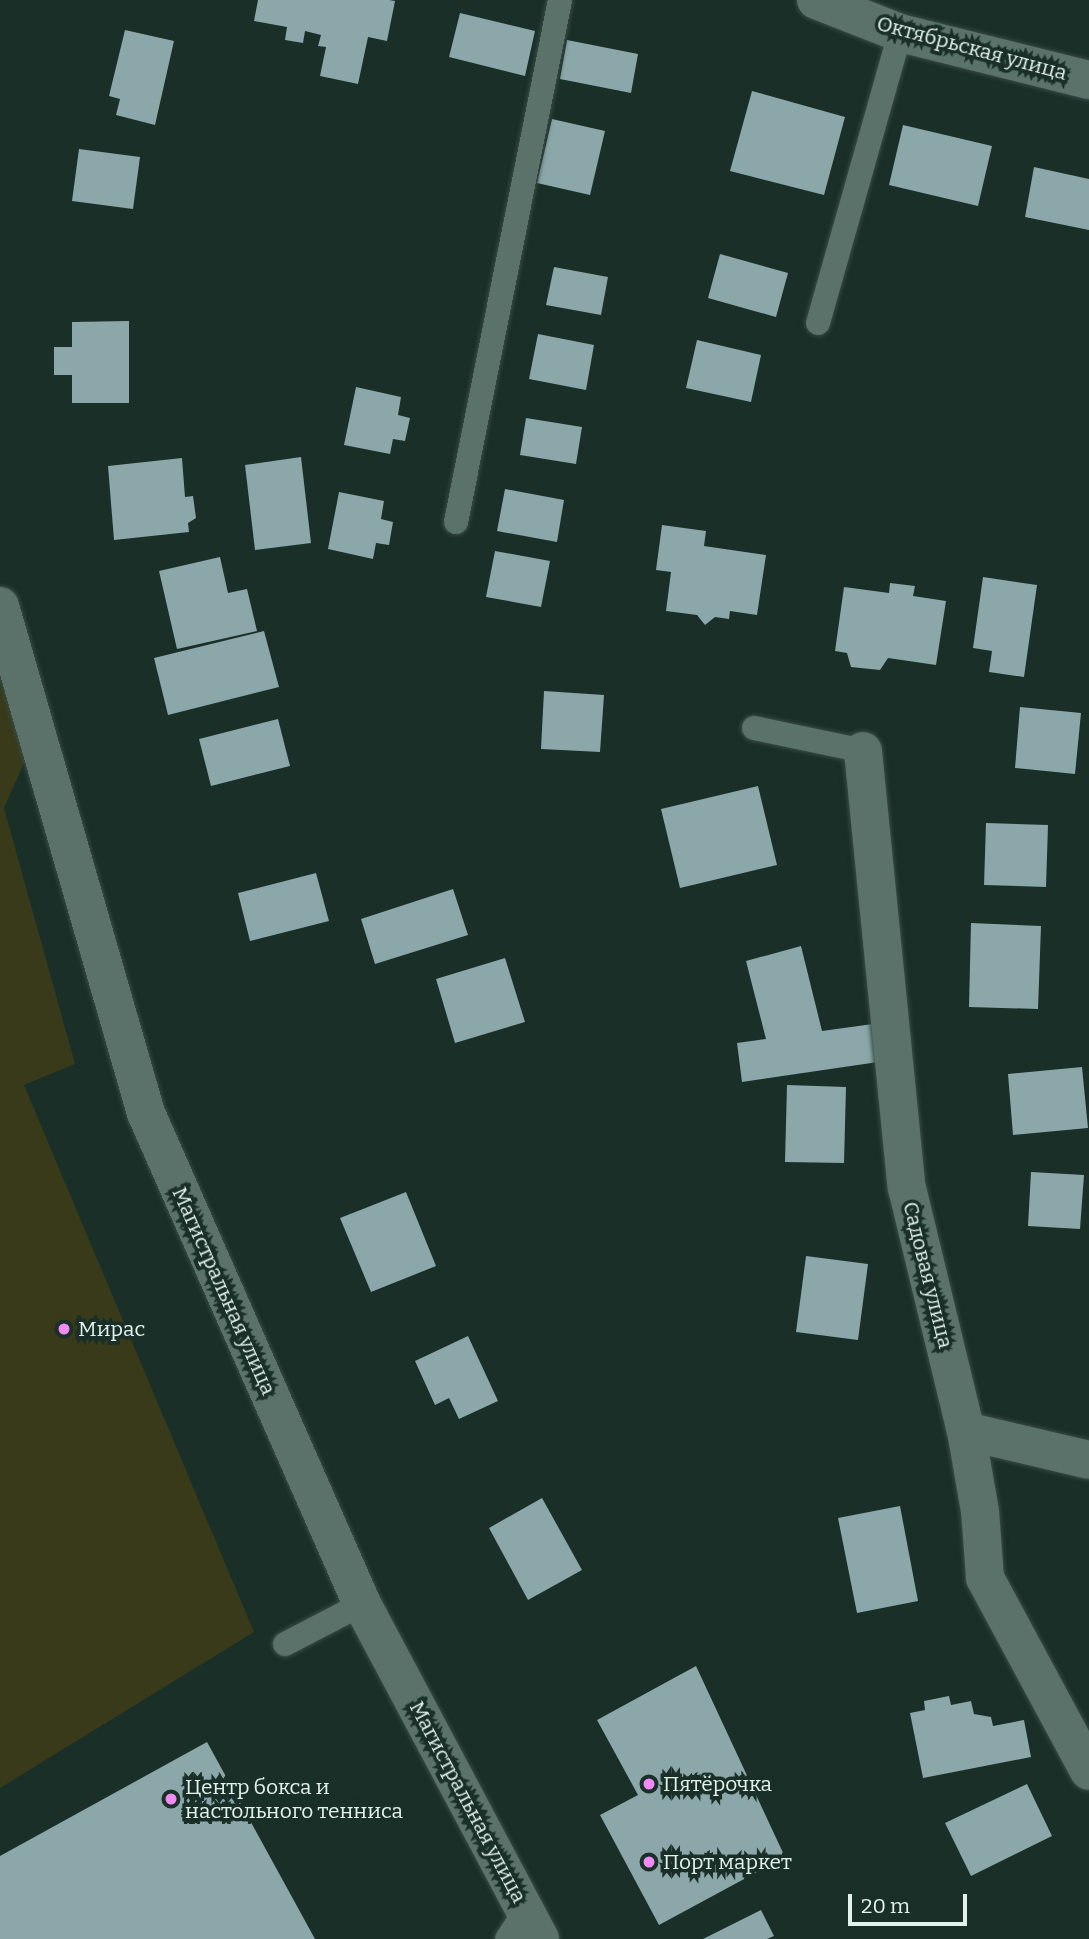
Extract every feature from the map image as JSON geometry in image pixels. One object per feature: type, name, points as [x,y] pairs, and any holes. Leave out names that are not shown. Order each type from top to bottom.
[{"type":"street","name":"Октябрьская улица","points":[[816,0],[904,16],[1089,80]]},
{"type":"street","name":"Магистральная улица","points":[[0,606],[146,1114],[362,1604],[524,1930]]},
{"type":"street","name":"Садовая улица","points":[[863,751],[907,1188],[966,1431],[980,1511],[985,1578],[1089,1771]]},
{"type":"street","points":[[966,1431],[1089,1460]]},
{"type":"lane","points":[[456,522],[560,0]]},
{"type":"lane","points":[[818,323],[904,16]]},
{"type":"lane","points":[[754,728],[863,751]]},
{"type":"lane","points":[[285,1644],[362,1604]]},
{"type":"green space","name":"Мирас","points":[[0,667],[25,761],[4,808],[75,1064],[24,1085],[254,1632],[0,1788]]},
{"type":"building","points":[[258,0],[395,1],[387,41],[368,37],[358,84],[320,76],[326,47],[318,46],[321,35],[305,31],[303,43],[285,40],[287,27],[254,21]]},
{"type":"building","points":[[460,13],[535,31],[525,76],[449,57]]},
{"type":"building","points":[[125,30],[174,41],[155,125],[116,115],[120,99],[109,96]]},
{"type":"building","points":[[567,40],[638,54],[631,93],[560,79]]},
{"type":"building","points":[[752,91],[845,117],[824,195],[730,171]]},
{"type":"building","points":[[552,119],[605,131],[590,195],[537,183]]},
{"type":"building","points":[[903,125],[992,146],[978,206],[889,185]]},
{"type":"building","points":[[79,149],[140,157],[133,209],[72,201]]},
{"type":"building","points":[[1034,167],[1089,179],[1089,230],[1025,217]]},
{"type":"building","points":[[720,254],[788,273],[776,317],[708,298]]},
{"type":"building","points":[[554,267],[608,277],[601,315],[546,305]]},
{"type":"building","points":[[129,321],[129,403],[72,403],[72,375],[54,375],[54,347],[72,347],[72,322]]},
{"type":"building","points":[[538,334],[594,345],[586,390],[529,379]]},
{"type":"building","points":[[697,340],[761,355],[751,402],[686,388]]},
{"type":"building","points":[[356,387],[401,397],[398,415],[410,418],[405,441],[393,439],[390,454],[344,445]]},
{"type":"building","points":[[526,418],[582,427],[576,464],[520,455]]},
{"type":"building","points":[[301,457],[311,543],[255,550],[245,465]]},
{"type":"building","points":[[182,458],[185,497],[193,496],[196,518],[188,523],[189,532],[114,540],[108,466]]},
{"type":"building","points":[[505,489],[564,500],[557,542],[497,531]]},
{"type":"building","points":[[339,492],[384,501],[381,519],[393,522],[389,545],[376,543],[373,559],[328,549]]},
{"type":"building","points":[[662,525],[706,531],[704,546],[766,555],[757,615],[730,611],[729,619],[715,617],[705,625],[697,615],[666,611],[671,572],[656,570]]},
{"type":"building","points":[[495,551],[550,561],[541,607],[486,597]]},
{"type":"building","points":[[220,557],[228,593],[247,589],[257,631],[177,649],[159,571]]},
{"type":"building","points":[[983,577],[1037,585],[1024,677],[989,672],[992,651],[973,648]]},
{"type":"building","points":[[890,583],[915,586],[913,596],[946,601],[936,665],[888,658],[880,670],[851,667],[847,653],[835,651],[844,587],[889,593]]},
{"type":"building","points":[[264,631],[279,687],[168,715],[154,658]]},
{"type":"building","points":[[544,691],[604,695],[600,752],[541,749]]},
{"type":"building","points":[[1020,707],[1081,713],[1075,774],[1015,768]]},
{"type":"building","points":[[278,719],[290,766],[211,786],[199,739]]},
{"type":"building","points":[[758,786],[777,865],[680,888],[661,809]]},
{"type":"building","points":[[986,823],[1048,825],[1046,887],[984,885]]},
{"type":"building","points":[[316,873],[329,921],[250,941],[238,893]]},
{"type":"building","points":[[453,889],[468,935],[375,964],[361,919]]},
{"type":"building","points":[[971,923],[1041,926],[1038,1009],[969,1007]]},
{"type":"building","points":[[801,946],[822,1031],[880,1023],[885,1061],[742,1082],[737,1043],[766,1039],[746,961]]},
{"type":"building","points":[[505,958],[525,1022],[455,1043],[436,979]]},
{"type":"building","points":[[1082,1067],[1088,1128],[1013,1135],[1008,1074]]},
{"type":"building","points":[[787,1085],[846,1087],[844,1163],[785,1162]]},
{"type":"building","points":[[1031,1172],[1084,1175],[1080,1229],[1028,1226]]},
{"type":"building","points":[[406,1192],[436,1266],[371,1292],[340,1218]]},
{"type":"building","points":[[806,1256],[868,1264],[858,1340],[796,1332]]},
{"type":"building","points":[[468,1336],[498,1401],[459,1419],[449,1398],[435,1405],[415,1361]]},
{"type":"building","points":[[542,1498],[582,1570],[528,1600],[489,1528]]},
{"type":"building","points":[[900,1506],[918,1601],[857,1613],[838,1518]]},
{"type":"building","points":[[696,1666],[785,1857],[659,1925],[600,1815],[638,1795],[597,1720]]},
{"type":"building","points":[[949,1696],[951,1705],[971,1701],[974,1714],[991,1717],[993,1726],[1024,1720],[1031,1757],[923,1778],[910,1713],[925,1710],[924,1701]]},
{"type":"building","name":"Центр бокса и настольного тенниса","points":[[207,1742],[315,1939],[0,1939],[0,1856]]},
{"type":"building","points":[[1027,1784],[1052,1836],[971,1876],[945,1823]]},
{"type":"building","points":[[761,1910],[774,1936],[767,1939],[703,1939]]},
{"type":"place","name":"Мирас","points":[[64,1329]]},
{"type":"place","name":"Пятёрочка","points":[[649,1784]]},
{"type":"place","name":"Центр бокса и настольного тенниса","points":[[171,1799]]},
{"type":"place","name":"Порт маркет","points":[[649,1862]]}]
